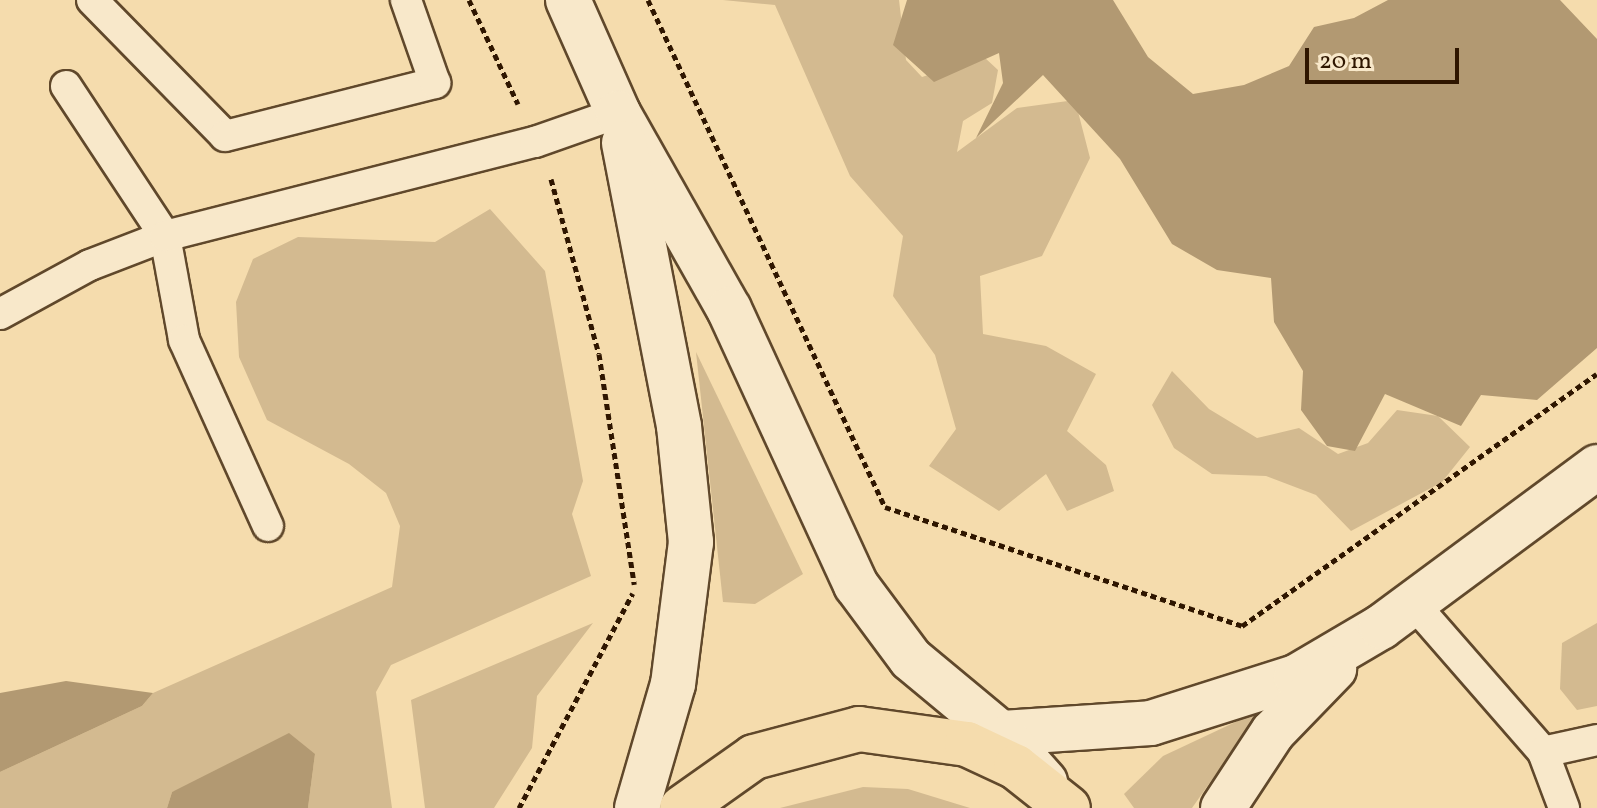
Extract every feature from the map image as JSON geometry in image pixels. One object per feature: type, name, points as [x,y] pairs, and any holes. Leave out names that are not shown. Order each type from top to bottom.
[{"type":"main road","points":[[568,0],[618,113],[729,309],[856,585],[911,659],[1006,738],[1064,804]]},
{"type":"main road","points":[[618,113],[679,426],[691,542],[673,684],[637,808]]},
{"type":"main road","points":[[688,800],[805,738],[914,731],[1006,738],[1151,723],[1296,677],[1398,616],[1597,467]]},
{"type":"main road","points":[[1223,808],[1273,732],[1398,616]]},
{"type":"main road","points":[[914,731],[967,744],[1064,804]]},
{"type":"lane","points":[[92,0],[225,136],[435,83],[406,0]]},
{"type":"lane","points":[[66,86],[165,236],[184,340],[268,526]]},
{"type":"lane","points":[[0,314],[90,265],[165,236],[535,142],[618,113]]},
{"type":"lane","points":[[1398,616],[1543,752],[1564,808]]},
{"type":"lane","points":[[1543,752],[1597,740]]},
{"type":"path","points":[[469,0],[563,206],[599,354],[635,591],[519,808]]},
{"type":"path","points":[[648,0],[885,507],[1242,626],[1597,374]]},
{"type":"shaded area","points":[[723,0],[899,0],[906,60],[922,77],[984,57],[998,70],[992,103],[963,121],[957,152],[1017,108],[1075,100],[1090,158],[1042,256],[980,276],[983,334],[1046,346],[1096,374],[1067,431],[1106,465],[1114,491],[1067,511],[1046,474],[999,511],[929,466],[956,429],[935,355],[893,296],[903,236],[850,176],[775,5]]},
{"type":"shaded area","points":[[907,0],[1113,0],[1148,57],[1193,94],[1244,85],[1289,66],[1314,27],[1354,18],[1388,0],[1560,0],[1597,39],[1597,348],[1537,400],[1481,395],[1461,426],[1385,394],[1355,451],[1327,446],[1301,410],[1303,371],[1274,322],[1271,278],[1217,270],[1172,244],[1120,159],[1043,75],[976,138],[1003,83],[999,53],[934,82],[893,45]]},
{"type":"shaded area","points":[[490,209],[545,271],[583,481],[572,514],[591,576],[391,665],[376,692],[392,808],[308,808],[315,754],[172,792],[167,808],[0,808],[0,772],[142,706],[153,693],[392,587],[400,526],[386,493],[349,464],[267,420],[239,357],[236,302],[253,259],[298,237],[435,242]]},
{"type":"shaded area","points":[[696,352],[803,574],[755,604],[723,602]]},
{"type":"shaded area","points":[[1172,371],[1209,409],[1257,438],[1299,428],[1338,454],[1368,443],[1397,410],[1438,416],[1470,447],[1442,482],[1351,531],[1316,495],[1266,476],[1212,474],[1174,448],[1152,405]]},
{"type":"shaded area","points":[[593,623],[537,696],[532,748],[494,808],[425,808],[411,700]]},
{"type":"shaded area","points":[[1597,623],[1597,706],[1577,710],[1560,689],[1562,643]]},
{"type":"shaded area","points":[[66,681],[153,693],[142,706],[0,772],[0,693]]},
{"type":"shaded area","points":[[1261,710],[1192,808],[1134,808],[1124,794],[1163,756]]},
{"type":"shaded area","points":[[289,733],[315,754],[308,808],[167,808],[172,792]]},
{"type":"shaded area","points":[[863,787],[908,789],[970,808],[780,808]]}]
